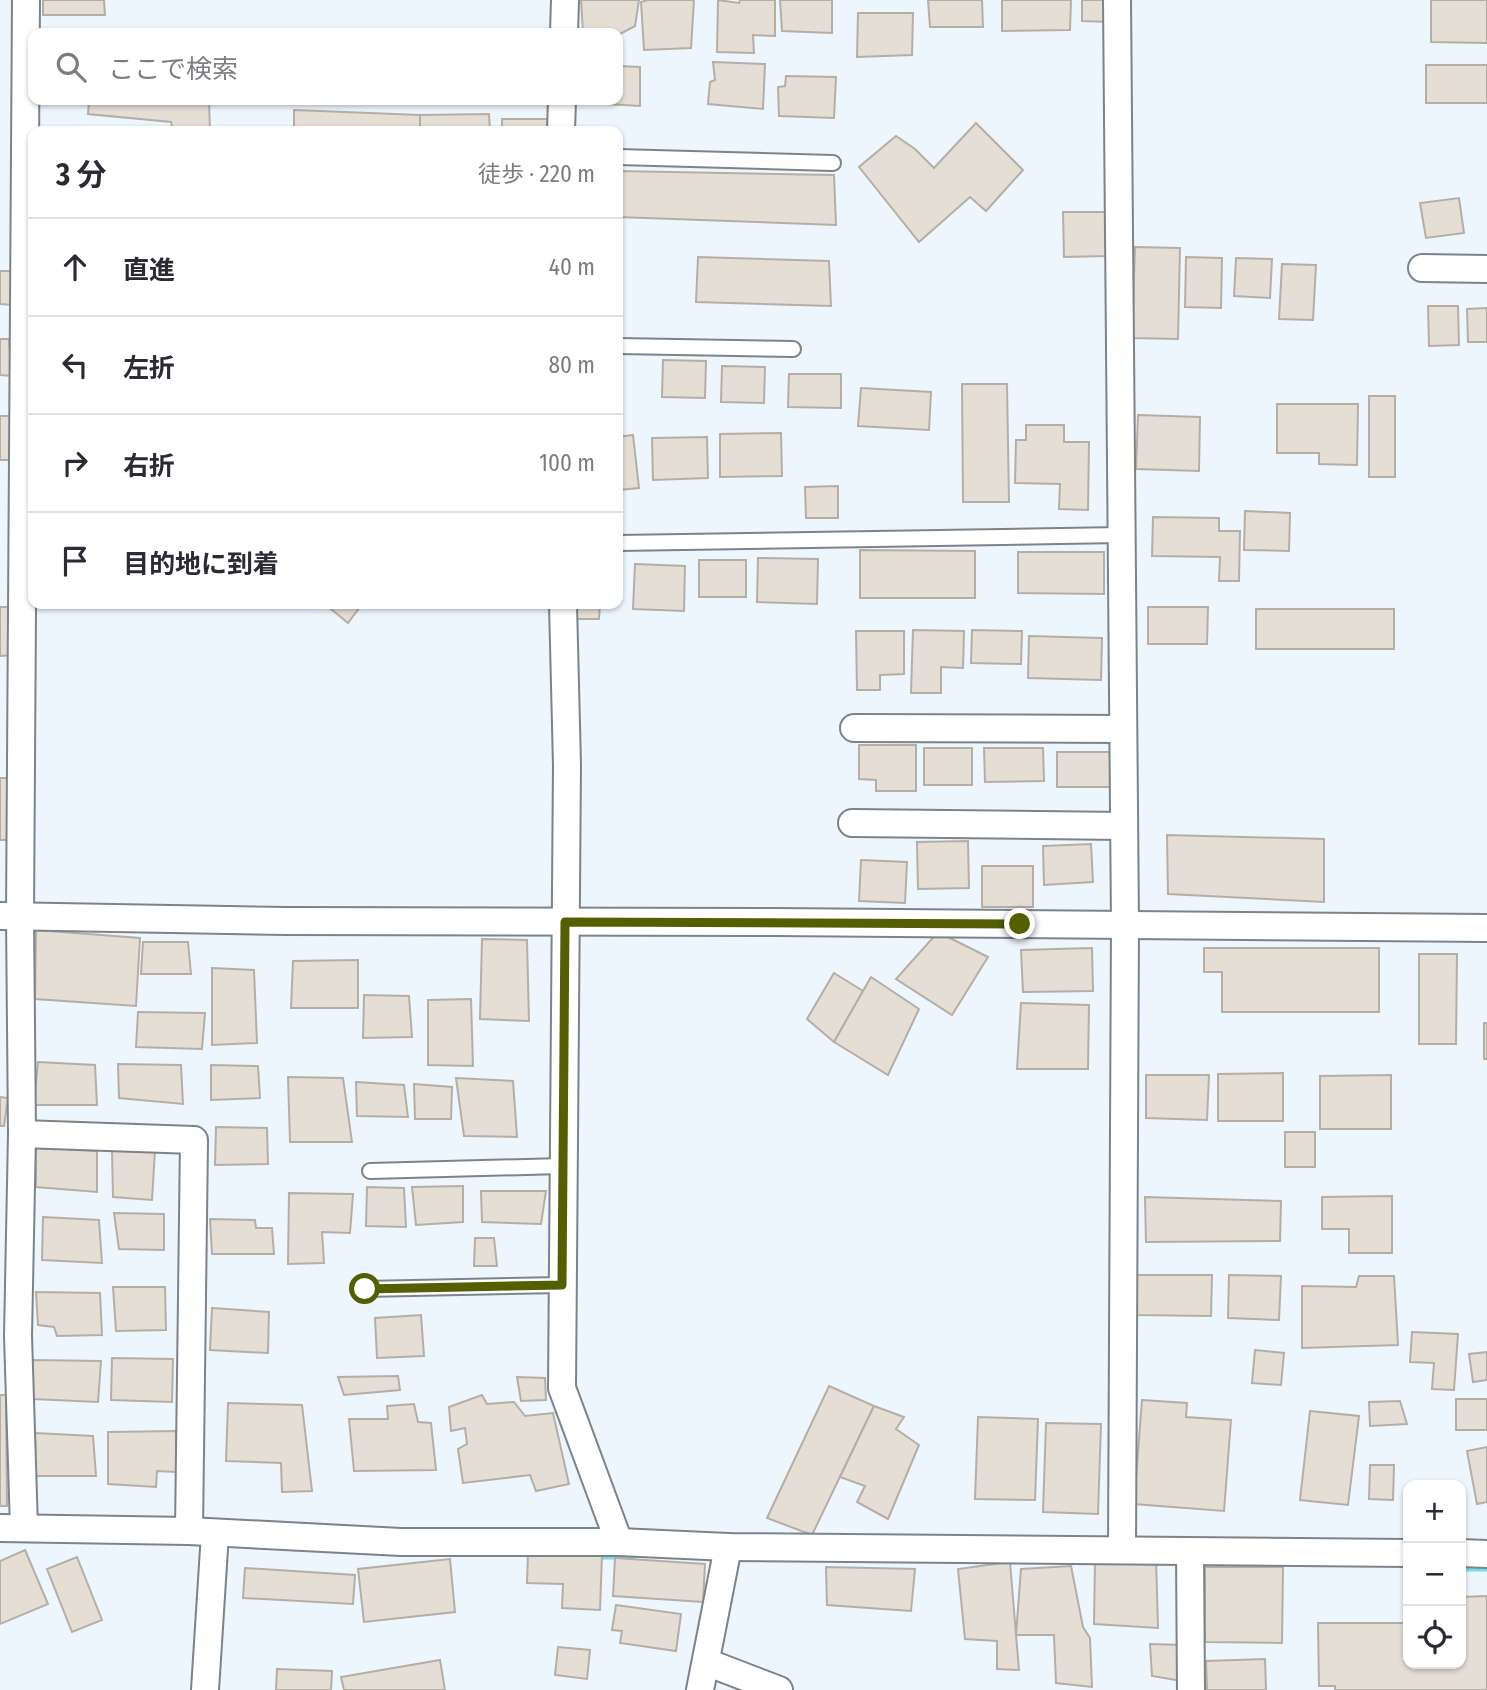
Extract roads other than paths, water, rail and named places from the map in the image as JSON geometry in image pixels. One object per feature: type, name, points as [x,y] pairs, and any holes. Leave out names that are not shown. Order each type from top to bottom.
[{"type":"street","points":[[26,0],[12,326],[28,369]]},
{"type":"street","points":[[564,28],[565,0]]},
{"type":"street","points":[[1117,0],[1125,924],[1122,1549]]},
{"type":"street","points":[[561,126],[562,105]]},
{"type":"street","points":[[1422,268],[1487,270]]},
{"type":"street","points":[[28,384],[12,584],[10,916],[22,1134],[12,1528],[202,1532],[401,1542],[619,1542],[727,1548],[1403,1553]]},
{"type":"street","points":[[563,609],[567,765],[562,1388],[619,1542]]},
{"type":"street","points":[[854,728],[1123,729]]},
{"type":"street","points":[[852,823],[1124,826]]},
{"type":"street","points":[[10,916],[300,921],[1487,928]]},
{"type":"street","points":[[22,1134],[194,1140],[205,1690]]},
{"type":"street","points":[[700,1690],[727,1548]]},
{"type":"street","points":[[1190,1552],[1191,1690]]},
{"type":"street","points":[[1466,1553],[1487,1554]]},
{"type":"street","points":[[706,1662],[779,1690]]},
{"type":"lane","points":[[623,157],[832,163]]},
{"type":"lane","points":[[623,346],[793,349]]},
{"type":"lane","points":[[623,543],[1121,535]]},
{"type":"lane","points":[[370,1171],[562,1166]]},
{"type":"lane","points":[[365,1289],[562,1285]]},
{"type":"waterway","points":[[598,1555],[633,1555]]},
{"type":"waterway","points":[[1466,1567],[1487,1567]]}]
